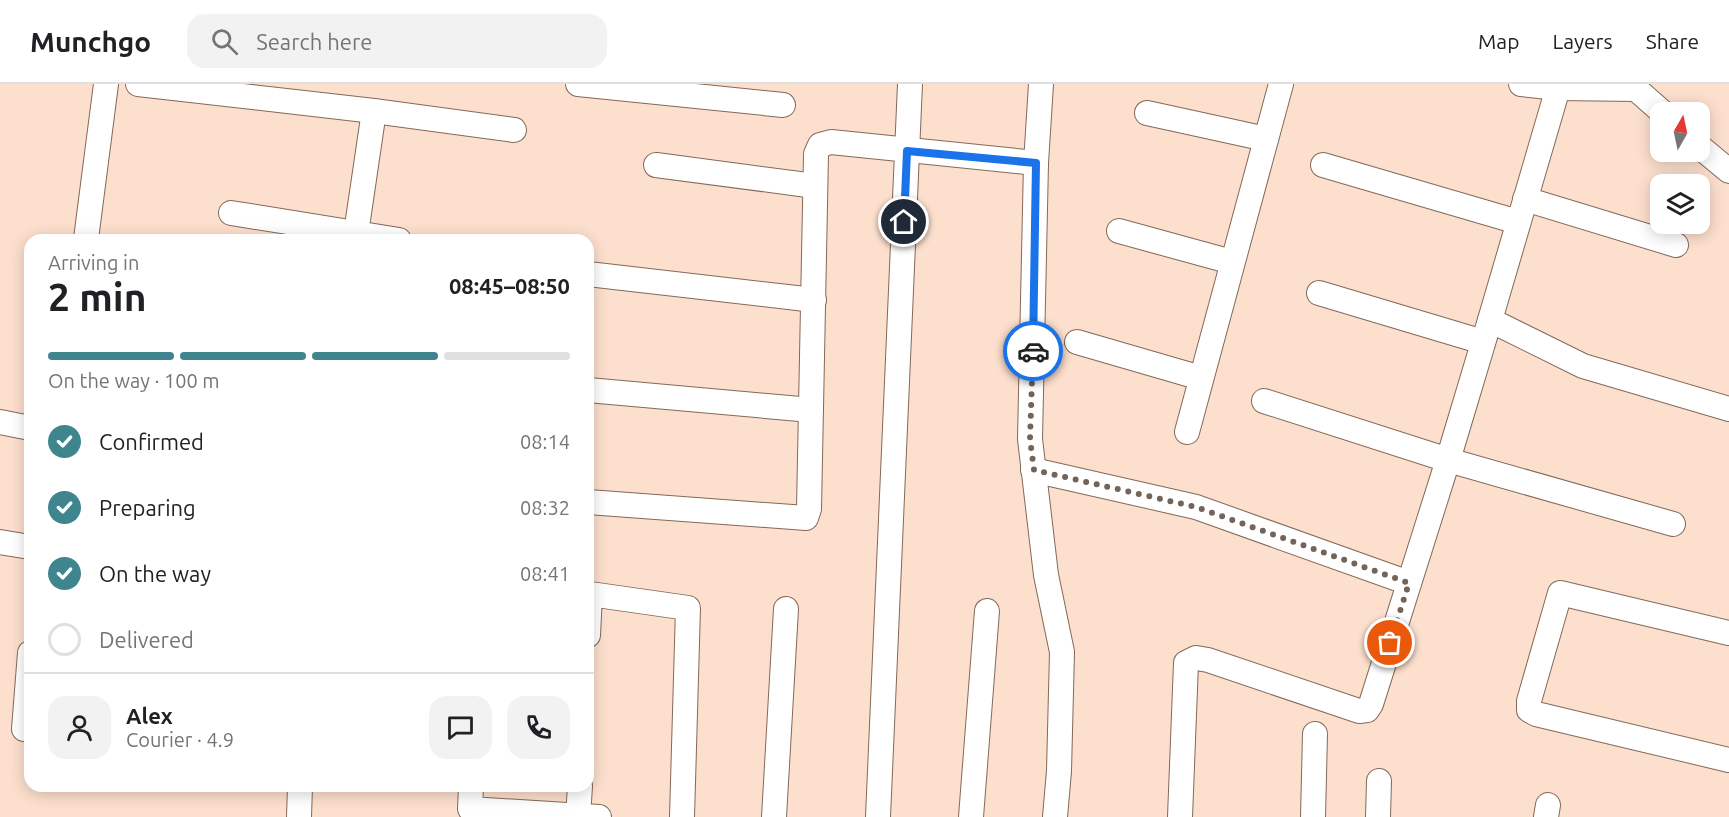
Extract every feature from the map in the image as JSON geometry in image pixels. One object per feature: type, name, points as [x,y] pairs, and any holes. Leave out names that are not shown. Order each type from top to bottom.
[{"type":"street","points":[[87,234],[106,84]]},
{"type":"street","points":[[138,84],[374,111],[514,130]]},
{"type":"street","points":[[578,84],[717,91],[783,105]]},
{"type":"street","points":[[878,817],[910,84]]},
{"type":"street","points":[[1041,84],[1036,163],[1030,439],[1046,575],[1062,652],[1059,771],[1054,817]]},
{"type":"street","points":[[1187,432],[1281,84]]},
{"type":"street","points":[[1521,84],[1558,88],[1636,86],[1652,102]]},
{"type":"street","points":[[1180,817],[1186,663],[1196,658],[1208,660],[1359,711],[1367,710],[1371,704],[1448,460],[1558,88]]},
{"type":"street","points":[[356,234],[374,111]]},
{"type":"street","points":[[1147,112],[1266,139]]},
{"type":"street","points":[[594,502],[806,518],[809,509],[816,154],[819,145],[831,142],[1036,163]]},
{"type":"street","points":[[1710,155],[1729,171]]},
{"type":"street","points":[[656,165],[815,186]]},
{"type":"street","points":[[1323,165],[1518,222]]},
{"type":"street","points":[[1525,199],[1676,245]]},
{"type":"street","points":[[231,213],[340,234]]},
{"type":"street","points":[[1119,231],[1232,262]]},
{"type":"street","points":[[594,275],[813,300]]},
{"type":"street","points":[[1319,293],[1486,331],[1583,366],[1729,409]]},
{"type":"street","points":[[1077,342],[1202,378]]},
{"type":"street","points":[[594,391],[811,410]]},
{"type":"street","points":[[1264,401],[1448,460],[1672,524]]},
{"type":"street","points":[[0,422],[24,427]]},
{"type":"street","points":[[1034,470],[1196,507],[1409,583]]},
{"type":"street","points":[[0,542],[24,546]]},
{"type":"street","points":[[1729,633],[1560,593],[1529,701],[1529,710],[1536,714],[1729,760]]},
{"type":"street","points":[[594,595],[688,608],[682,817]]},
{"type":"street","points":[[774,817],[786,609]]},
{"type":"street","points":[[971,817],[987,611]]},
{"type":"street","points":[[1313,817],[1316,734]]},
{"type":"street","points":[[1378,781],[1378,817]]},
{"type":"street","points":[[299,817],[300,792]]},
{"type":"street","points":[[470,804],[585,817],[581,792]]},
{"type":"way so far","points":[[1033,351],[1030,439],[1034,470],[1180,502],[1409,583],[1390,643]]},
{"type":"route","points":[[904,222],[907,151],[1036,163],[1033,351]]}]
